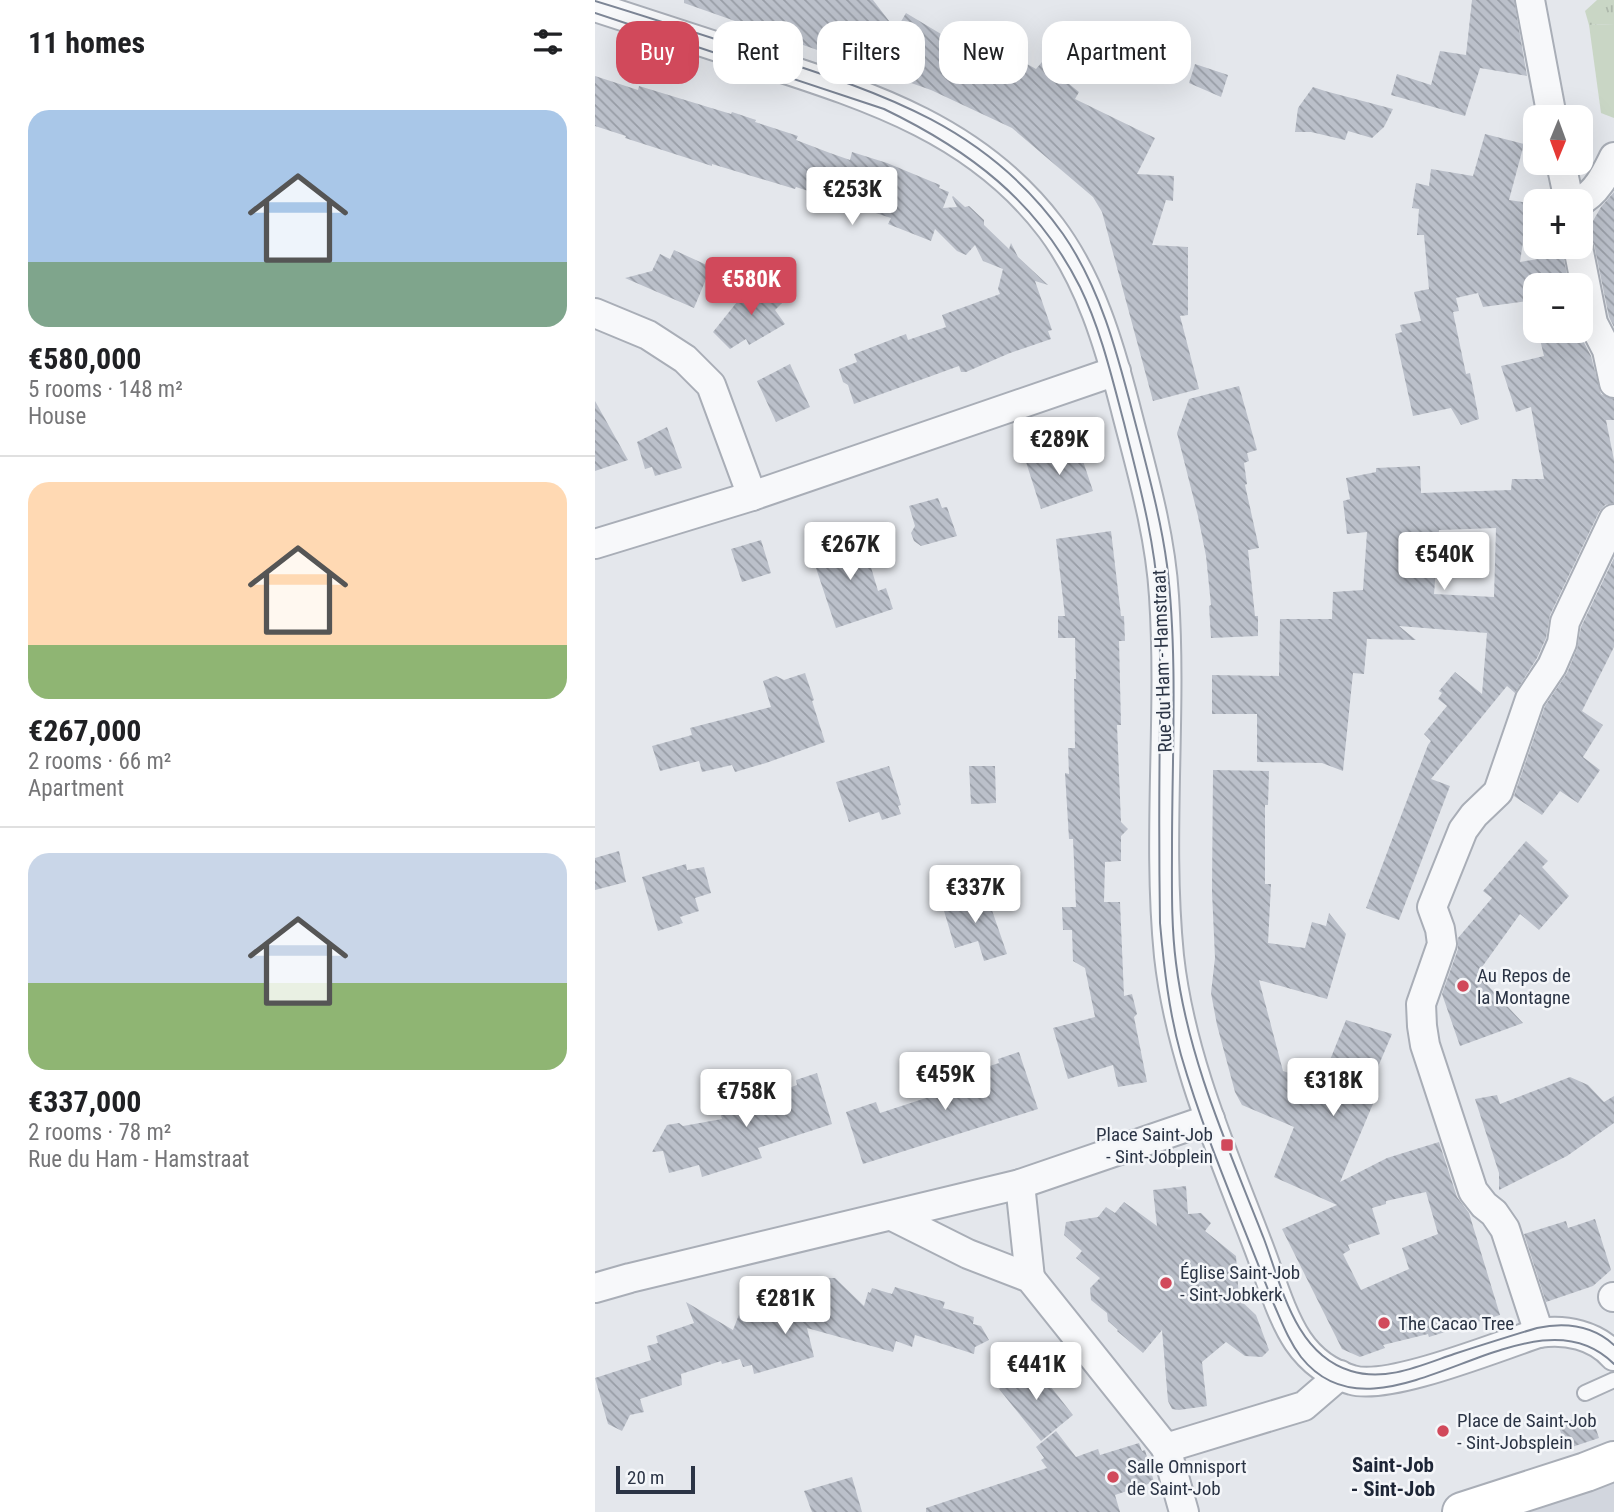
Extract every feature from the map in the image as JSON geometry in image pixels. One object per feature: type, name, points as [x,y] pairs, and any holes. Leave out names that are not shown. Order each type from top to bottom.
[{"type":"main road","points":[[1462,1512],[1614,1461]]},
{"type":"street","points":[[1530,0],[1550,105]]},
{"type":"street","name":"Rue du Ham - Hamstraat","points":[[595,8],[801,74],[886,105],[921,121],[965,146],[1011,185],[1040,215],[1059,240],[1085,286],[1116,371],[1154,521],[1164,594],[1165,890],[1169,960],[1180,1024],[1210,1119],[1291,1329],[1298,1342],[1316,1362],[1340,1375]]},
{"type":"street","points":[[1593,190],[1605,177],[1614,157]]},
{"type":"street","points":[[1580,259],[1593,323],[1607,349],[1614,383]]},
{"type":"street","points":[[595,313],[657,341],[685,359],[711,385],[753,496]]},
{"type":"street","points":[[595,544],[753,496],[1116,371]]},
{"type":"street","points":[[1539,1333],[1505,1228],[1473,1191],[1425,1045],[1421,1004],[1442,944],[1432,907],[1437,894],[1463,830],[1498,792],[1530,699],[1552,666],[1562,643],[1565,622],[1614,519]]},
{"type":"street","points":[[595,1288],[1020,1184],[1210,1119]]},
{"type":"street","points":[[1020,1184],[1030,1278]]},
{"type":"street","points":[[892,1216],[968,1254],[1030,1278],[1166,1448],[1184,1512]]},
{"type":"street","points":[[1166,1448],[1304,1406],[1340,1375],[1363,1382],[1388,1381],[1539,1333],[1561,1332],[1584,1336],[1614,1356]]},
{"type":"lane","points":[[1585,1393],[1614,1380]]},
{"type":"shaded area","points":[[1614,1477],[1614,1512],[1507,1512]]},
{"type":"green space","points":[[1597,0],[1614,0],[1614,24],[1589,25],[1585,11]]},
{"type":"green space","points":[[1614,24],[1614,118],[1601,113],[1589,25]]},
{"type":"building","points":[[684,0],[873,0],[889,21],[817,21],[817,50],[803,45],[803,21],[735,21],[684,3]]},
{"type":"building","points":[[1472,0],[1514,0],[1527,76],[1480,68],[1465,116],[1391,95],[1397,74],[1431,85],[1440,51],[1466,55]]},
{"type":"building","points":[[906,13],[919,21],[901,21]]},
{"type":"building","points":[[925,24],[939,33],[939,84],[1028,84],[1028,64],[1036,69],[1042,62],[1042,84],[1069,84],[1079,92],[1075,99],[1155,138],[1137,174],[1174,176],[1173,201],[1166,200],[1152,245],[1188,247],[1188,315],[1180,316],[1199,389],[1153,401],[1102,212],[1093,197],[1012,128],[914,84],[925,84]]},
{"type":"building","points":[[1195,64],[1228,75],[1221,97],[1191,84]]},
{"type":"building","points":[[595,76],[638,90],[639,86],[731,114],[732,112],[798,136],[796,140],[830,153],[850,160],[852,152],[940,185],[939,188],[949,192],[943,208],[957,207],[953,196],[965,207],[969,206],[1009,249],[1011,243],[1018,257],[1048,285],[1035,281],[1052,330],[1048,331],[1051,339],[966,372],[961,372],[959,366],[854,404],[839,369],[857,362],[854,354],[906,334],[908,340],[946,327],[942,315],[1000,294],[998,289],[1003,269],[983,261],[975,245],[966,255],[957,251],[935,229],[931,241],[888,224],[891,218],[796,187],[795,189],[712,166],[595,126]]},
{"type":"building","points":[[1313,87],[1393,109],[1384,127],[1372,138],[1348,131],[1345,140],[1311,132],[1295,132],[1298,108]]},
{"type":"building","points":[[1485,134],[1523,144],[1509,200],[1523,202],[1520,262],[1564,259],[1567,273],[1523,273],[1523,302],[1483,307],[1478,293],[1456,298],[1459,311],[1453,312],[1466,374],[1470,373],[1479,419],[1461,425],[1451,408],[1413,416],[1395,334],[1402,332],[1400,325],[1421,321],[1414,292],[1429,289],[1424,235],[1417,235],[1419,209],[1412,208],[1416,183],[1429,186],[1431,169],[1473,176]]},
{"type":"building","points":[[1614,192],[1614,327],[1609,317],[1593,243],[1593,221]]},
{"type":"building","points":[[674,250],[711,267],[694,308],[625,278],[652,271],[660,254],[670,259]]},
{"type":"building","points":[[753,282],[762,282],[782,303],[775,310],[785,324],[749,345],[746,339],[730,349],[713,332]]},
{"type":"building","points":[[1541,343],[1584,343],[1591,356],[1601,394],[1614,399],[1614,420],[1606,420],[1614,460],[1614,503],[1605,505],[1599,512],[1550,615],[1546,638],[1537,658],[1515,693],[1507,686],[1431,779],[1450,786],[1399,920],[1366,908],[1431,741],[1424,734],[1447,706],[1438,699],[1442,693],[1439,691],[1455,672],[1482,694],[1487,633],[1399,626],[1416,640],[1367,639],[1364,674],[1353,673],[1343,771],[1322,763],[1257,762],[1257,714],[1212,714],[1212,675],[1279,676],[1280,619],[1332,619],[1333,592],[1363,590],[1367,532],[1347,534],[1343,501],[1350,499],[1346,478],[1376,472],[1376,468],[1420,466],[1421,493],[1511,490],[1512,479],[1544,479],[1531,407],[1516,412],[1501,366],[1544,356]],"holes":[[[1496,528],[1494,597],[1434,594],[1439,530]]]},
{"type":"building","points":[[790,364],[810,407],[776,422],[757,381]]},
{"type":"building","points":[[1239,386],[1257,450],[1247,453],[1249,461],[1244,463],[1245,485],[1259,548],[1248,550],[1255,616],[1258,616],[1258,636],[1211,638],[1206,556],[1177,433],[1189,399]]},
{"type":"building","points":[[595,401],[628,460],[595,471]]},
{"type":"building","points":[[667,427],[682,468],[655,476],[652,467],[645,469],[637,442]]},
{"type":"building","points":[[1078,446],[1093,491],[1041,509],[1026,462]]},
{"type":"building","points":[[938,498],[942,508],[947,507],[957,536],[921,546],[914,541],[911,533],[915,526],[909,506]]},
{"type":"building","points":[[848,527],[856,551],[865,547],[878,591],[886,588],[893,609],[836,628],[815,565],[833,559],[825,534]]},
{"type":"building","points":[[1111,531],[1121,616],[1124,616],[1125,641],[1119,641],[1121,725],[1117,725],[1121,822],[1128,829],[1121,836],[1121,861],[1105,862],[1104,902],[1120,902],[1124,996],[1132,994],[1147,1082],[1118,1087],[1113,1065],[1068,1079],[1053,1028],[1095,1017],[1085,968],[1073,961],[1072,930],[1063,930],[1062,907],[1076,907],[1073,839],[1069,839],[1065,773],[1069,774],[1068,748],[1075,748],[1076,679],[1075,638],[1058,638],[1058,616],[1065,616],[1056,539]]},
{"type":"building","points":[[761,540],[771,573],[742,582],[731,549]]},
{"type":"building","points":[[1614,558],[1614,647],[1582,711],[1603,725],[1583,757],[1600,770],[1578,803],[1560,791],[1542,815],[1514,796],[1545,706],[1567,673],[1577,649],[1581,627]]},
{"type":"building","points":[[805,673],[825,742],[735,772],[732,765],[702,772],[699,761],[660,771],[652,746],[692,735],[690,728],[771,707],[763,681],[776,676],[784,680]]},
{"type":"building","points":[[889,766],[901,805],[898,806],[901,814],[882,820],[879,812],[849,822],[836,782]]},
{"type":"building","points":[[969,766],[995,766],[996,803],[971,804]]},
{"type":"building","points":[[1213,770],[1269,771],[1268,805],[1265,805],[1265,884],[1271,884],[1268,943],[1305,948],[1312,922],[1326,926],[1329,913],[1346,934],[1327,999],[1259,980],[1283,1071],[1303,1078],[1300,1088],[1304,1089],[1309,1081],[1320,1085],[1346,1020],[1392,1034],[1369,1088],[1378,1092],[1340,1182],[1387,1158],[1439,1142],[1457,1197],[1469,1213],[1500,1315],[1429,1337],[1428,1334],[1383,1345],[1385,1348],[1360,1357],[1342,1349],[1282,1229],[1337,1205],[1274,1177],[1294,1127],[1242,1105],[1235,1092],[1211,993],[1215,958],[1212,892]],"holes":[[[1426,1192],[1438,1234],[1402,1248],[1409,1269],[1361,1290],[1343,1254],[1350,1250],[1348,1245],[1380,1234],[1372,1208],[1386,1204],[1386,1201]]]},
{"type":"building","points":[[1526,841],[1548,861],[1542,867],[1569,896],[1539,930],[1520,914],[1477,974],[1523,1023],[1460,1046],[1442,994],[1458,949],[1458,938],[1492,898],[1483,891]]},
{"type":"building","points":[[619,851],[626,882],[595,890],[595,858]]},
{"type":"building","points":[[686,864],[687,870],[704,867],[711,893],[695,898],[699,911],[680,917],[683,923],[658,931],[642,877]]},
{"type":"building","points":[[985,890],[1007,954],[984,961],[978,941],[955,948],[942,904]]},
{"type":"building","points":[[1019,1052],[1038,1109],[863,1164],[846,1112],[876,1102],[880,1113],[978,1081],[974,1071],[999,1063],[998,1059]]},
{"type":"building","points":[[817,1073],[832,1124],[758,1148],[762,1158],[702,1177],[699,1165],[669,1173],[663,1151],[652,1152],[667,1125],[679,1123],[683,1126],[722,1119],[720,1112],[797,1085],[796,1080]]},
{"type":"building","points":[[1570,1077],[1588,1085],[1604,1102],[1614,1096],[1614,1123],[1567,1156],[1499,1190],[1499,1173],[1475,1099],[1497,1095],[1500,1104]]},
{"type":"building","name":"Église Saint-Job - Sint-Jobkerk","points":[[1186,1186],[1188,1214],[1201,1213],[1211,1223],[1205,1231],[1236,1256],[1239,1299],[1256,1315],[1269,1350],[1262,1357],[1245,1356],[1226,1342],[1202,1362],[1207,1406],[1179,1410],[1172,1409],[1168,1401],[1162,1330],[1143,1353],[1117,1331],[1108,1321],[1107,1313],[1091,1300],[1090,1288],[1100,1278],[1076,1258],[1082,1251],[1064,1235],[1066,1222],[1098,1217],[1106,1207],[1115,1213],[1124,1202],[1157,1226],[1153,1190]]},
{"type":"building","points":[[1595,1219],[1611,1270],[1593,1286],[1546,1302],[1524,1234],[1566,1221],[1568,1228]]},
{"type":"building","points":[[789,1278],[835,1278],[864,1306],[872,1288],[892,1294],[895,1287],[945,1302],[943,1308],[974,1317],[973,1324],[981,1326],[989,1340],[975,1347],[974,1354],[915,1335],[912,1347],[896,1341],[893,1352],[807,1328],[814,1357],[754,1374],[752,1365],[743,1367],[740,1359],[722,1364],[721,1361],[681,1374],[682,1385],[640,1399],[644,1412],[630,1415],[622,1431],[608,1424],[595,1378],[651,1360],[647,1346],[658,1343],[656,1336],[694,1323],[686,1302],[733,1330],[740,1312],[766,1304],[761,1286]]},
{"type":"building","points":[[1032,1363],[1073,1415],[1041,1441],[999,1389]]},
{"type":"building","points":[[1591,1414],[1599,1438],[1566,1449],[1558,1424]]},
{"type":"building","points":[[1056,1431],[1076,1457],[1098,1449],[1100,1455],[1139,1443],[1142,1451],[1145,1450],[1154,1482],[1115,1495],[1120,1512],[926,1512],[926,1508],[1047,1468],[1036,1447]]},
{"type":"building","points":[[852,1477],[862,1512],[812,1512],[804,1491]]},
{"type":"tram line","points":[[595,1],[848,83],[929,118],[966,140],[1001,166],[1033,197],[1063,234],[1077,257],[1100,305],[1117,356],[1154,498],[1167,565],[1173,670],[1173,919],[1182,999],[1211,1104],[1293,1317],[1316,1350],[1351,1371],[1377,1375],[1417,1367],[1548,1326],[1568,1325],[1588,1329],[1614,1345]]},
{"type":"tram line","points":[[595,13],[884,109],[915,125],[972,161],[1022,204],[1063,256],[1080,287],[1100,337],[1115,389],[1145,508],[1156,573],[1160,643],[1160,923],[1173,1023],[1212,1148],[1272,1300],[1288,1337],[1301,1357],[1334,1383],[1372,1389],[1413,1381],[1499,1351],[1540,1341],[1579,1343],[1614,1364]]},
{"type":"place","name":"Au Repos de la Montagne","points":[[1463,986]]},
{"type":"place","name":"Place Saint-Job - Sint-Jobplein","points":[[1227,1145]]},
{"type":"place","name":"Église Saint-Job - Sint-Jobkerk","points":[[1166,1283]]},
{"type":"place","name":"The Cacao Tree","points":[[1384,1323]]},
{"type":"place","name":"Place de Saint-Job - Sint-Jobsplein","points":[[1443,1431]]},
{"type":"place","name":"Salle Omnisport de Saint-Job","points":[[1113,1477]]},
{"type":"district","name":"Saint-Job - Sint-Job","points":[[1393,1477]]}]
